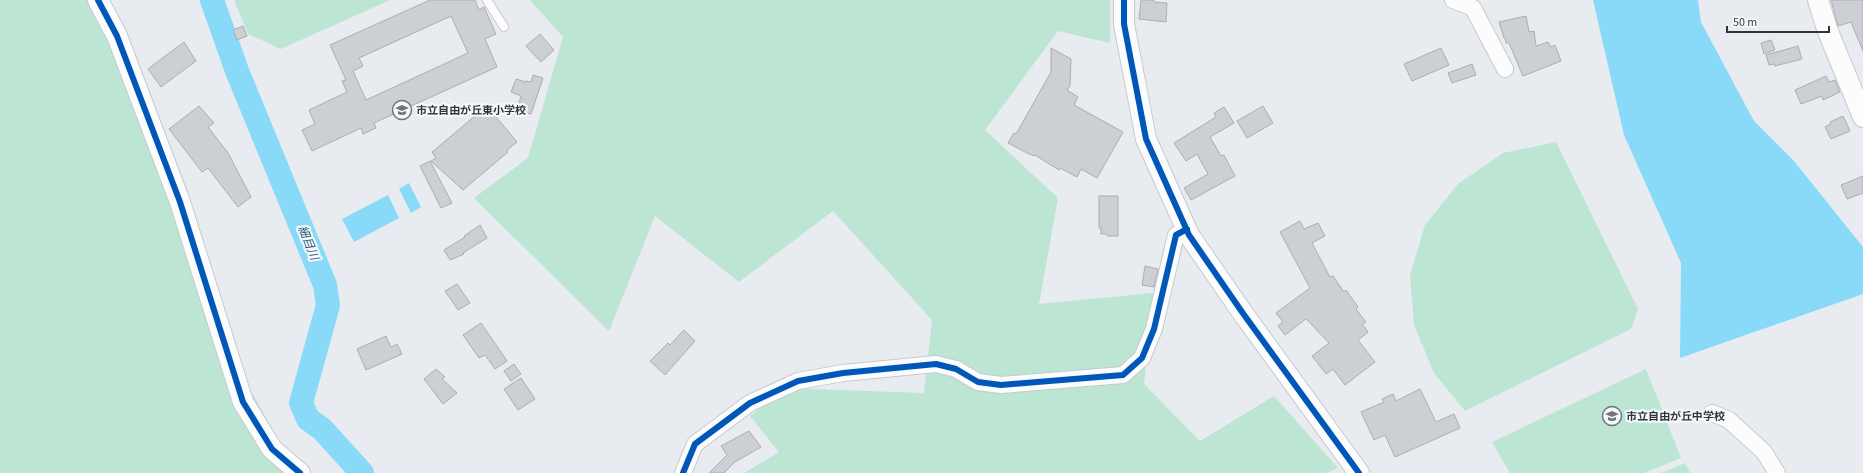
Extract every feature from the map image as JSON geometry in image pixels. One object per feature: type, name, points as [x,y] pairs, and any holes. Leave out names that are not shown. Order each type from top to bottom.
[{"type":"street","points":[[98,0],[117,36],[180,202],[243,402],[272,449],[300,473]]},
{"type":"street","points":[[1124,0],[1124,24],[1146,139],[1187,229],[1242,312],[1359,473]]},
{"type":"street","points":[[1453,0],[1473,8],[1505,69]]},
{"type":"street","points":[[1818,0],[1827,29],[1863,117]]},
{"type":"street","points":[[683,473],[695,444],[750,403],[798,381],[842,373],[936,364],[956,369],[978,382],[1001,385],[1123,375],[1142,358],[1154,329],[1176,235],[1187,229]]},
{"type":"street","points":[[1712,413],[1729,420],[1764,452],[1777,473]]},
{"type":"lane","points":[[487,0],[504,27]]},
{"type":"green space","points":[[0,0],[103,0],[213,323],[297,473],[0,473]]},
{"type":"green space","points":[[234,0],[390,0],[281,49],[248,34]]},
{"type":"green space","points":[[530,0],[1110,0],[1110,43],[1058,31],[985,130],[1058,198],[1039,304],[1153,293],[1144,384],[1200,441],[1274,396],[1338,468],[1326,473],[744,473],[779,452],[750,416],[783,388],[924,393],[932,320],[833,211],[739,282],[655,216],[609,331],[474,198],[528,158],[563,37]]},
{"type":"green space","points":[[1556,142],[1638,309],[1631,329],[1465,411],[1434,373],[1414,325],[1410,275],[1425,225],[1458,184],[1503,153]]},
{"type":"green space","name":"市立自由が丘中学校","points":[[1646,369],[1681,458],[1644,473],[1510,473],[1492,442]]},
{"type":"green space","points":[[1685,463],[1690,473],[1661,473]]},
{"type":"water","points":[[1593,0],[1698,0],[1701,22],[1754,121],[1794,161],[1863,247],[1863,294],[1680,358],[1681,263],[1624,135]]},
{"type":"water","points":[[409,183],[421,207],[411,213],[399,189]]},
{"type":"water","points":[[388,195],[399,218],[354,242],[342,219]]},
{"type":"building","points":[[430,0],[475,0],[479,10],[484,7],[496,34],[485,39],[497,67],[374,123],[376,128],[363,134],[361,128],[312,151],[302,130],[315,124],[309,110],[347,92],[342,81],[346,80],[330,45]],"holes":[[[451,16],[468,53],[366,100],[353,71],[363,66],[359,58]]]},
{"type":"building","points":[[1141,0],[1154,0],[1154,2],[1167,3],[1166,22],[1139,19]]},
{"type":"building","points":[[1831,0],[1863,0],[1863,51],[1851,22],[1838,26]]},
{"type":"building","points":[[1526,16],[1529,32],[1534,31],[1536,46],[1548,42],[1551,47],[1555,45],[1561,61],[1523,76],[1509,43],[1506,43],[1499,22]]},
{"type":"building","points":[[243,26],[247,36],[237,40],[233,30]]},
{"type":"building","points":[[540,34],[554,50],[541,62],[526,46]]},
{"type":"building","points":[[1771,40],[1775,50],[1764,54],[1761,43]]},
{"type":"building","points":[[184,42],[196,61],[161,87],[148,69]]},
{"type":"building","points":[[1798,46],[1802,59],[1775,66],[1774,64],[1769,65],[1766,55]]},
{"type":"building","points":[[1051,48],[1071,59],[1070,86],[1067,90],[1078,97],[1074,105],[1123,132],[1097,178],[1081,169],[1077,177],[1060,168],[1059,170],[1035,155],[1034,156],[1027,153],[1008,143],[1014,133],[1016,134],[1051,72]]},
{"type":"building","points":[[1441,48],[1449,65],[1412,81],[1404,64]]},
{"type":"building","points":[[1472,64],[1476,75],[1452,83],[1448,73]]},
{"type":"building","points":[[533,75],[543,78],[531,114],[517,110],[521,96],[511,92],[516,79],[531,82]]},
{"type":"building","points":[[1826,76],[1829,82],[1835,80],[1840,92],[1823,100],[1822,96],[1801,104],[1795,90]]},
{"type":"building","points":[[199,106],[214,123],[208,127],[228,153],[251,197],[238,207],[208,168],[202,172],[169,129]]},
{"type":"building","points":[[487,106],[517,142],[507,150],[508,152],[463,190],[431,161],[436,158],[432,152]]},
{"type":"building","points":[[1263,106],[1273,123],[1247,138],[1237,121]]},
{"type":"building","points":[[1224,107],[1234,123],[1210,137],[1221,156],[1224,155],[1235,176],[1191,200],[1184,188],[1208,174],[1197,154],[1186,161],[1174,143],[1216,117],[1214,113]]},
{"type":"building","points":[[1843,116],[1850,131],[1831,139],[1825,127],[1831,124],[1830,122]]},
{"type":"building","points":[[430,161],[452,203],[441,208],[420,166]]},
{"type":"building","points":[[1863,176],[1863,193],[1847,199],[1841,185]]},
{"type":"building","points":[[1099,196],[1118,196],[1118,236],[1107,236],[1107,234],[1101,234],[1101,228],[1099,228]]},
{"type":"building","points":[[1300,221],[1304,229],[1318,223],[1325,236],[1312,243],[1330,277],[1333,276],[1344,292],[1346,290],[1358,307],[1356,309],[1366,322],[1362,324],[1368,332],[1358,340],[1375,362],[1345,385],[1333,369],[1326,374],[1312,356],[1329,343],[1306,319],[1285,335],[1278,326],[1283,322],[1276,313],[1310,288],[1280,232]]},
{"type":"building","points":[[480,225],[487,238],[463,253],[464,254],[450,260],[444,250],[465,237],[464,236]]},
{"type":"building","points":[[1145,266],[1158,269],[1154,287],[1142,285]]},
{"type":"building","points":[[457,284],[470,303],[458,310],[445,291]]},
{"type":"building","points":[[481,323],[507,361],[495,369],[485,355],[479,358],[463,335]]},
{"type":"building","points":[[684,330],[695,341],[665,375],[650,361],[668,343],[670,345]]},
{"type":"building","points":[[386,336],[391,347],[397,344],[402,354],[366,370],[357,349]]},
{"type":"building","points":[[514,364],[521,374],[511,381],[504,371]]},
{"type":"building","points":[[436,369],[445,377],[442,379],[457,393],[443,404],[424,379]]},
{"type":"building","points":[[521,378],[535,399],[518,410],[504,389]]},
{"type":"building","points":[[1420,389],[1436,422],[1454,414],[1460,428],[1395,457],[1385,435],[1374,440],[1361,412],[1384,402],[1382,399],[1393,394],[1396,401]]},
{"type":"building","points":[[749,431],[761,447],[735,462],[724,473],[709,473],[727,455],[721,446]]},
{"type":"waterway","name":"細目川","points":[[212,0],[237,71],[325,285],[328,305],[301,403],[308,419],[322,429],[362,473]]},
{"type":"cycle path","points":[[98,0],[117,36],[180,202],[243,402],[272,449],[300,473]]},
{"type":"cycle path","points":[[1124,0],[1124,24],[1146,139],[1189,235],[1242,312],[1359,473]]},
{"type":"cycle path","points":[[683,473],[695,444],[750,403],[798,381],[843,373],[936,364],[956,369],[978,382],[1001,385],[1123,375],[1142,358],[1154,329],[1176,235],[1187,229]]},
{"type":"place","name":"市立自由が丘東小学校","points":[[402,110]]},
{"type":"place","name":"市立自由が丘中学校","points":[[1612,416]]}]
